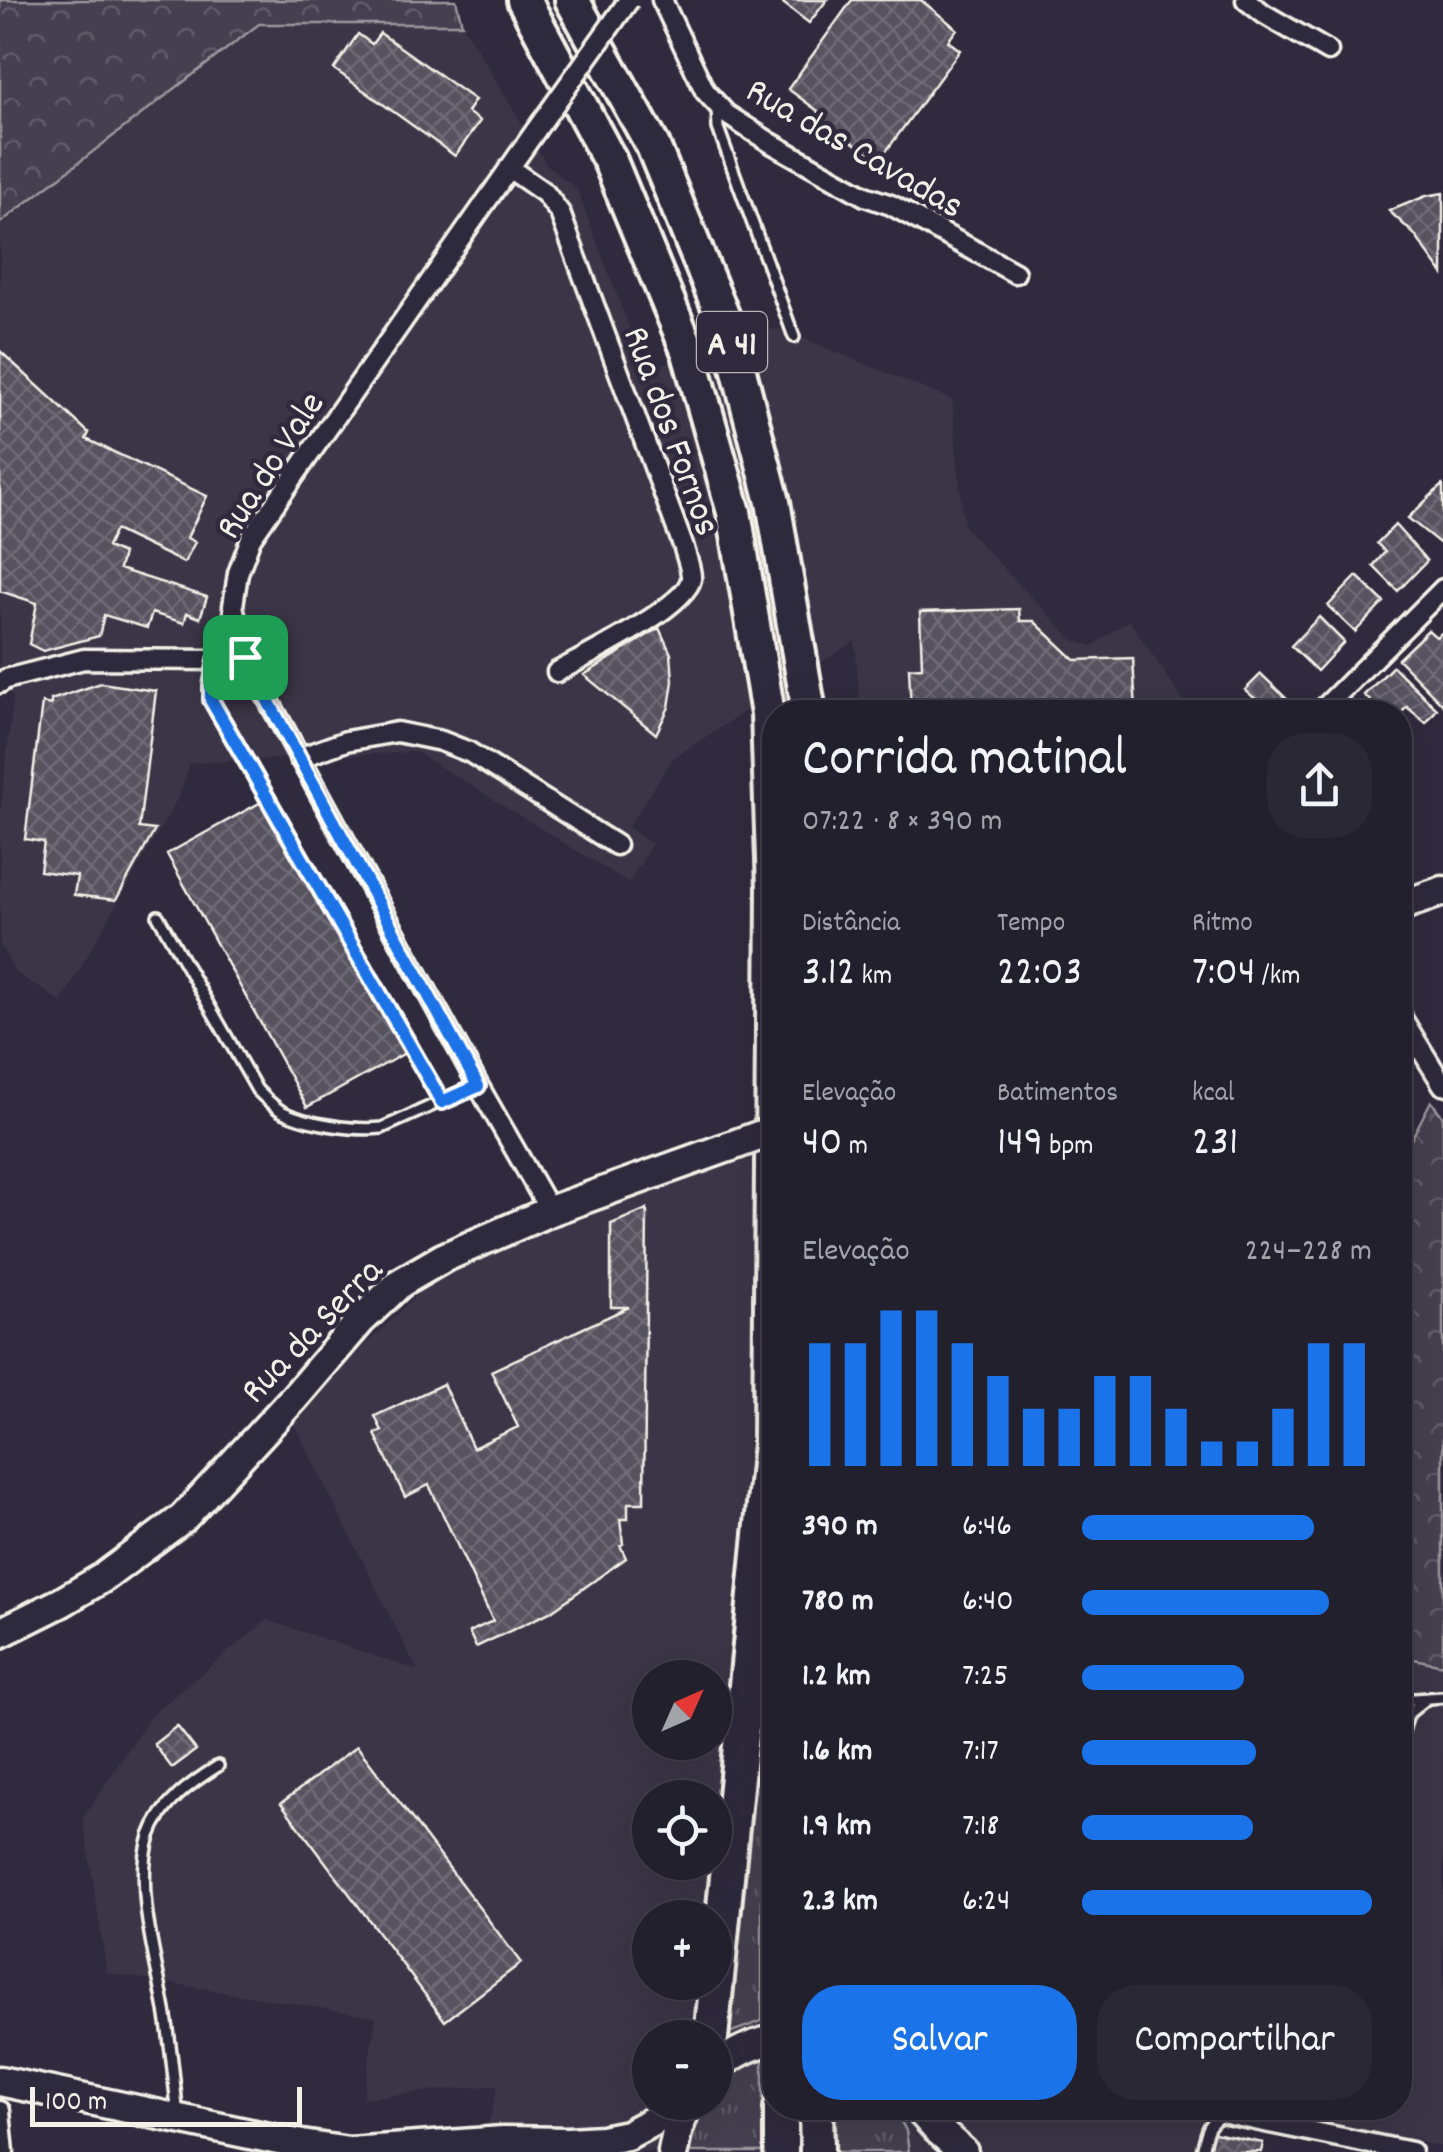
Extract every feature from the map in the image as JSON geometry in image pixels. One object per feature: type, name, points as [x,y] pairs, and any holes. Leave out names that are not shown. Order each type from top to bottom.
[{"type":"highway","name":"A 41","points":[[524,0],[610,161],[690,353],[734,512],[766,700]]},
{"type":"highway","name":"A 41","points":[[572,0],[653,146],[729,332],[773,502],[807,700]]},
{"type":"highway","points":[[723,2020],[762,1541]]},
{"type":"highway","points":[[781,2120],[781,2152]]},
{"type":"highway","points":[[816,2120],[817,2152]]},
{"type":"main road","points":[[1412,902],[1443,891]]},
{"type":"main road","name":"Rua da Serra","points":[[0,1633],[104,1577],[183,1518],[360,1320],[400,1283],[443,1258],[550,1211],[762,1135]]},
{"type":"main road","points":[[732,2050],[762,2042]]},
{"type":"main road","points":[[0,2080],[349,2152],[627,2136],[655,2120]]},
{"type":"main road","points":[[673,2152],[679,2120]]},
{"type":"main road","points":[[920,2120],[927,2152]]},
{"type":"main road","points":[[929,2120],[963,2152]]},
{"type":"main road","points":[[568,2142],[603,2152]]},
{"type":"street","name":"Rua do Vale","points":[[550,1211],[245,657],[233,606],[238,574],[251,538],[629,0]]},
{"type":"street","name":"Rua das Cavadas","points":[[662,0],[705,91],[726,114],[866,196],[891,205],[1014,273]]},
{"type":"street","points":[[1246,0],[1328,51]]},
{"type":"street","name":"Rua dos Fornos","points":[[509,168],[545,193],[560,213],[684,548],[691,578],[683,594],[658,614],[557,672]]},
{"type":"street","points":[[1332,700],[1443,589]]},
{"type":"street","points":[[0,684],[6,679],[84,659],[245,657]]},
{"type":"street","points":[[300,758],[346,741],[397,732],[440,741],[469,752],[616,844]]},
{"type":"street","points":[[1412,1034],[1442,1080]]},
{"type":"street","points":[[0,2111],[4,2152]]},
{"type":"street","points":[[1255,2120],[1410,2152]]},
{"type":"lane","points":[[717,104],[718,128],[794,338]]},
{"type":"lane","points":[[216,660],[211,700],[442,1102]]},
{"type":"lane","points":[[158,916],[258,1090],[282,1112],[304,1120],[368,1130],[382,1128],[478,1086]]},
{"type":"lane","points":[[1412,1699],[1443,1696]]},
{"type":"lane","points":[[1412,1710],[1427,1698]]},
{"type":"lane","points":[[179,2119],[166,2013],[151,1942],[145,1877],[150,1835],[170,1803],[192,1782],[218,1766]]},
{"type":"lane","points":[[1202,2152],[1207,2128],[1213,2120]]},
{"type":"shaded area","points":[[259,24],[462,24],[547,165],[577,189],[645,369],[778,328],[952,400],[964,527],[1073,640],[1092,646],[1129,620],[1183,700],[859,700],[855,641],[673,758],[628,827],[652,844],[629,883],[416,752],[190,763],[180,794],[61,1002],[15,972],[0,945],[0,815],[13,697],[0,683],[0,223]]},
{"type":"shaded area","points":[[762,1149],[762,2120],[1209,2120],[1202,2152],[482,2152],[498,2085],[363,2098],[376,2017],[107,1973],[83,1818],[151,1715],[267,1620],[417,1670],[291,1418],[439,1273]]},
{"type":"shaded area","points":[[1412,1659],[1443,1665],[1443,2147],[1314,2120],[1412,2120]]},
{"type":"green space","points":[[0,0],[456,0],[462,24],[259,24],[0,223]]},
{"type":"green space","points":[[1431,1101],[1443,1117],[1443,1665],[1412,1659],[1412,1138]]},
{"type":"green space","points":[[762,1653],[762,2021],[732,2032],[732,2020],[723,2020],[725,2000],[732,2000],[732,1933]]},
{"type":"green space","points":[[762,2059],[763,2152],[687,2152],[696,2120],[732,2120],[732,2077],[746,2065]]},
{"type":"green space","points":[[836,2120],[900,2120],[906,2131],[909,2152],[836,2152]]},
{"type":"building","points":[[779,0],[827,0],[809,23]]},
{"type":"building","points":[[852,0],[921,0],[957,29],[948,41],[960,50],[879,161],[815,115],[818,111],[788,89]]},
{"type":"building","points":[[380,33],[475,100],[467,112],[480,121],[455,156],[334,69],[358,34],[372,44]]},
{"type":"building","points":[[1443,193],[1443,274],[1414,234],[1389,211]]},
{"type":"building","points":[[0,351],[89,433],[86,439],[207,496],[187,538],[195,542],[184,563],[115,530],[107,547],[123,554],[119,569],[207,597],[200,618],[187,613],[184,623],[152,613],[147,628],[104,615],[99,636],[43,651],[29,644],[37,603],[0,591]]},
{"type":"building","points":[[1443,486],[1443,546],[1408,518]]},
{"type":"building","points":[[1395,525],[1427,561],[1398,591],[1373,566],[1385,552],[1377,543]]},
{"type":"building","points":[[1357,576],[1384,602],[1355,632],[1328,606]]},
{"type":"building","points":[[1019,609],[1020,621],[1034,621],[1075,660],[1133,658],[1135,700],[910,700],[909,668],[922,667],[920,612]]},
{"type":"building","points":[[1319,617],[1344,642],[1317,671],[1291,646]]},
{"type":"building","points":[[659,628],[671,654],[673,681],[669,707],[656,734],[584,675]]},
{"type":"building","points":[[1428,630],[1436,637],[1443,632],[1443,705],[1398,659]]},
{"type":"building","points":[[1393,666],[1437,709],[1426,723],[1412,711],[1412,700],[1369,700],[1364,695]]},
{"type":"building","points":[[1261,674],[1288,700],[1257,700],[1245,690]]},
{"type":"building","points":[[101,683],[156,691],[139,828],[155,830],[116,900],[74,895],[77,876],[40,871],[44,842],[25,839],[42,703],[51,705],[51,700]]},
{"type":"building","points":[[265,800],[405,1053],[307,1107],[167,854]]},
{"type":"building","points":[[647,1209],[644,1503],[628,1503],[628,1519],[620,1519],[620,1545],[626,1558],[550,1612],[476,1647],[469,1632],[493,1621],[429,1485],[405,1497],[375,1434],[382,1431],[375,1416],[443,1384],[473,1448],[518,1427],[491,1371],[629,1307],[611,1307],[611,1224]]},
{"type":"building","points":[[177,1726],[196,1750],[172,1768],[154,1744]]},
{"type":"building","points":[[357,1746],[521,1963],[445,2021],[281,1803]]},
{"type":"building","points":[[1210,2132],[1263,2143],[1261,2152],[1206,2152]]},
{"type":"route","points":[[245,657],[478,1086],[442,1102],[211,700],[216,660],[245,657]]}]
